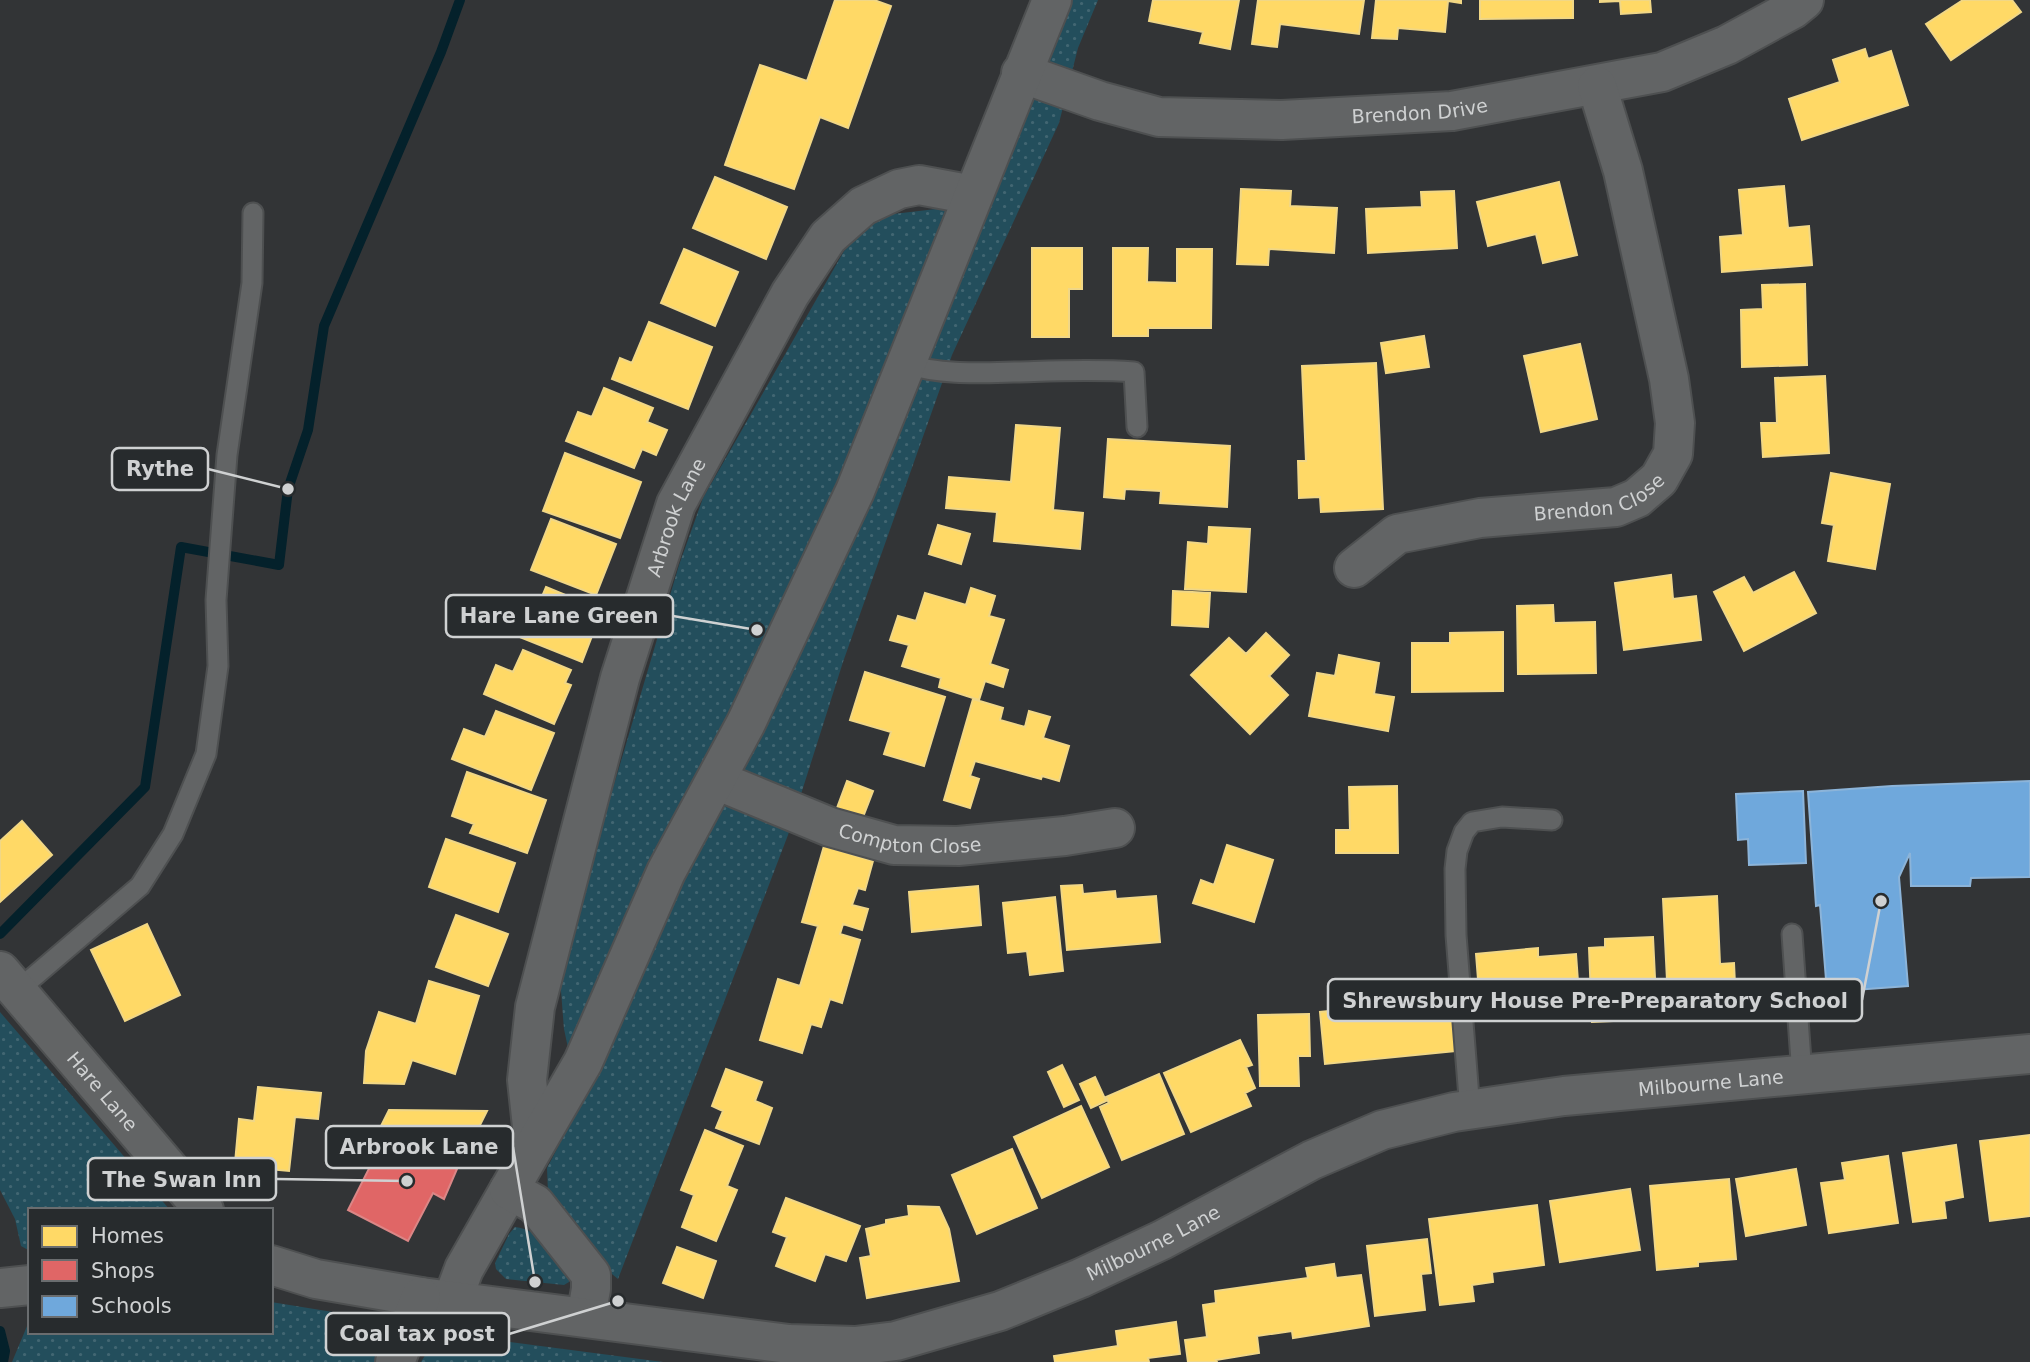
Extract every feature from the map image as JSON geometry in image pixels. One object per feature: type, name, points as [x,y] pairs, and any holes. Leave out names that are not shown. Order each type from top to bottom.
[{"type":"street","points":[[395,1362],[436,1299],[464,1269],[583,1062],[666,872],[746,723],[849,502],[1052,0]]},
{"type":"street","name":"Brendon Drive","points":[[1021,73],[1100,101],[1159,117],[1282,120],[1452,111],[1662,72],[1727,45],[1793,9],[1804,0]]},
{"type":"street","name":"Brendon Close","points":[[1354,568],[1397,534],[1479,518],[1616,507],[1637,498],[1659,479],[1673,454],[1675,423],[1669,379],[1623,171],[1597,86]]},
{"type":"street","name":"Arbrook Lane","points":[[534,1146],[527,1080],[536,1007],[620,678],[676,504],[790,294],[828,237],[863,206],[899,189],[919,185],[973,195]]},
{"type":"street","name":"Compton Close","points":[[716,780],[830,827],[894,845],[958,846],[1065,836],[1115,828]]},
{"type":"street","name":"Hare Lane","points":[[9,982],[202,1208]]},
{"type":"street","name":"Milbourne Lane","points":[[273,1266],[316,1279],[436,1299],[856,1354],[1000,1311],[1081,1278],[1162,1240],[1301,1166],[1382,1130],[1470,1110],[1564,1096],[2030,1054]]},
{"type":"street","points":[[509,1190],[535,1204],[591,1275],[586,1317]]},
{"type":"street","points":[[0,1288],[28,1285]]},
{"type":"lane","points":[[9,982],[140,886],[173,834],[206,754],[218,666],[216,600],[227,455],[252,283],[253,213]]},
{"type":"lane","points":[[906,364],[929,371],[972,373],[1096,370],[1134,372],[1138,427]]},
{"type":"lane","points":[[1470,1110],[1456,935],[1457,851],[1464,832],[1472,822],[1502,817],[1552,820]]},
{"type":"lane","points":[[1792,934],[1802,1075]]},
{"type":"shaded area","points":[[1071,0],[1098,0],[1078,48],[1059,123],[952,355],[843,662],[788,835],[618,1279],[601,1265],[548,1193],[547,1168],[580,1105],[564,1029],[560,978],[576,904],[679,565],[703,498],[844,251],[876,216],[936,209],[983,215]]},
{"type":"shaded area","points":[[0,1012],[168,1208],[28,1208],[28,1250],[21,1246],[15,1219],[0,1190]]},
{"type":"shaded area","points":[[515,1227],[533,1233],[547,1245],[570,1275],[569,1282],[564,1285],[506,1279],[496,1269],[495,1263]]},
{"type":"shaded area","points":[[273,1302],[339,1313],[363,1323],[368,1351],[410,1362],[12,1362],[28,1324],[28,1334],[273,1334]]},
{"type":"shaded area","points":[[448,1334],[663,1362],[421,1362],[432,1344]]},
{"type":"building: Homes","points":[[835,0],[874,0],[891,6],[848,128],[820,117],[794,189],[725,165],[760,65],[807,81]]},
{"type":"building: Homes","points":[[1153,0],[1239,0],[1230,49],[1200,43],[1203,32],[1149,21]]},
{"type":"building: Homes","points":[[1258,0],[1364,0],[1359,34],[1280,24],[1277,47],[1252,44]]},
{"type":"building: Homes","points":[[1376,0],[1461,0],[1461,3],[1448,1],[1445,32],[1398,28],[1397,39],[1372,38]]},
{"type":"building: Homes","points":[[1480,0],[1573,0],[1573,18],[1480,19]]},
{"type":"building: Homes","points":[[1600,0],[1650,0],[1651,12],[1621,14],[1620,1]]},
{"type":"building: Homes","points":[[1963,0],[2012,0],[2021,12],[1951,60],[1926,24]]},
{"type":"building: Homes","points":[[1865,49],[1868,59],[1891,51],[1908,105],[1802,140],[1789,99],[1840,82],[1833,60]]},
{"type":"building: Homes","points":[[715,177],[787,207],[766,259],[693,228]]},
{"type":"building: Homes","points":[[1559,182],[1577,255],[1543,263],[1536,234],[1488,246],[1477,202]]},
{"type":"building: Homes","points":[[1784,186],[1788,228],[1809,226],[1812,265],[1722,272],[1720,237],[1743,235],[1739,190]]},
{"type":"building: Homes","points":[[1241,189],[1291,191],[1290,206],[1337,208],[1334,253],[1269,249],[1268,265],[1237,264]]},
{"type":"building: Homes","points":[[1454,191],[1457,248],[1368,253],[1366,209],[1422,207],[1421,192]]},
{"type":"building: Homes","points":[[1032,248],[1082,248],[1082,289],[1069,289],[1069,337],[1032,337]]},
{"type":"building: Homes","points":[[1113,248],[1148,248],[1147,282],[1177,283],[1177,249],[1212,249],[1211,328],[1148,328],[1148,336],[1113,336]]},
{"type":"building: Homes","points":[[684,249],[738,272],[715,326],[661,303]]},
{"type":"building: Homes","points":[[1805,284],[1807,365],[1742,367],[1741,310],[1763,309],[1762,285]]},
{"type":"building: Homes","points":[[649,322],[712,347],[688,409],[612,379],[620,358],[632,363]]},
{"type":"building: Homes","points":[[1424,336],[1429,367],[1386,373],[1381,343]]},
{"type":"building: Homes","points":[[1580,344],[1597,419],[1541,432],[1524,356]]},
{"type":"building: Homes","points":[[1376,363],[1383,509],[1321,512],[1320,497],[1299,498],[1298,461],[1306,461],[1302,366]]},
{"type":"building: Homes","points":[[1825,376],[1829,453],[1763,457],[1761,423],[1777,423],[1775,378]]},
{"type":"building: Homes","points":[[604,388],[653,408],[647,422],[667,430],[656,455],[642,449],[634,468],[566,441],[578,412],[592,417]]},
{"type":"building: Homes","points":[[1016,425],[1060,428],[1053,510],[1083,513],[1080,549],[994,541],[997,512],[946,508],[949,477],[1011,482]]},
{"type":"building: Homes","points":[[1108,439],[1230,446],[1227,507],[1160,503],[1161,491],[1125,489],[1124,499],[1104,497]]},
{"type":"building: Homes","points":[[565,453],[641,482],[620,538],[543,511]]},
{"type":"building: Homes","points":[[1831,473],[1890,484],[1875,569],[1828,561],[1834,525],[1822,523]]},
{"type":"building: Homes","points":[[551,519],[616,544],[596,595],[531,570]]},
{"type":"building: Homes","points":[[938,525],[970,534],[961,564],[929,554]]},
{"type":"building: Homes","points":[[1209,527],[1250,529],[1246,592],[1185,589],[1188,542],[1208,544]]},
{"type":"building: Homes","points":[[1794,572],[1816,613],[1744,651],[1714,592],[1744,577],[1753,593]]},
{"type":"building: Homes","points":[[1671,575],[1673,599],[1696,596],[1701,640],[1624,650],[1615,583]]},
{"type":"building: Homes","points":[[546,587],[602,610],[582,662],[512,634],[523,606],[536,611]]},
{"type":"building: Homes","points":[[971,588],[995,596],[989,616],[1004,620],[990,664],[1008,670],[1003,687],[985,681],[979,700],[939,687],[941,678],[902,666],[909,645],[890,640],[898,616],[916,621],[925,593],[966,605]]},
{"type":"building: Homes","points":[[1173,591],[1210,593],[1208,627],[1172,625]]},
{"type":"building: Homes","points":[[1553,605],[1554,623],[1595,622],[1596,673],[1518,674],[1517,606]]},
{"type":"building: Homes","points":[[1503,632],[1503,691],[1412,692],[1412,643],[1450,643],[1450,633]]},
{"type":"building: Homes","points":[[1266,633],[1289,655],[1269,676],[1288,695],[1250,734],[1191,675],[1229,638],[1246,654]]},
{"type":"building: Homes","points":[[523,650],[571,670],[565,683],[571,685],[554,724],[484,694],[496,665],[513,672]]},
{"type":"building: Homes","points":[[1339,655],[1379,663],[1374,694],[1394,697],[1388,731],[1309,716],[1317,673],[1335,676]]},
{"type":"building: Homes","points":[[865,672],[945,697],[924,766],[884,754],[891,732],[850,720]]},
{"type":"building: Homes","points":[[973,699],[1003,708],[1000,720],[1025,727],[1029,711],[1050,717],[1043,738],[1069,746],[1059,781],[1042,776],[1041,779],[975,761],[970,776],[979,779],[970,808],[944,800]]},
{"type":"building: Homes","points":[[496,711],[554,733],[531,790],[452,759],[464,729],[485,737]]},
{"type":"building: Homes","points":[[467,772],[546,800],[527,853],[470,833],[474,824],[452,816]]},
{"type":"building: Homes","points":[[847,781],[873,791],[863,817],[837,808]]},
{"type":"building: Homes","points":[[1397,786],[1398,853],[1336,853],[1336,830],[1350,830],[1349,787]]},
{"type":"building: Homes","points":[[22,821],[52,855],[0,902],[0,841]]},
{"type":"building: Homes","points":[[446,839],[515,863],[498,912],[429,887]]},
{"type":"building: Homes","points":[[1227,845],[1273,860],[1254,922],[1193,903],[1201,880],[1214,885]]},
{"type":"building: Homes","points":[[824,846],[873,861],[865,890],[858,888],[852,905],[868,909],[862,930],[843,924],[840,934],[860,940],[842,1003],[830,999],[821,1027],[811,1024],[802,1053],[760,1040],[778,979],[800,986],[818,926],[802,922]]},
{"type":"building: Homes","points":[[1082,885],[1083,894],[1115,891],[1116,899],[1156,896],[1160,942],[1067,950],[1061,886]]},
{"type":"building: Homes","points":[[978,886],[981,925],[912,932],[909,892]]},
{"type":"building: Homes","points":[[1717,896],[1720,964],[1734,963],[1736,1006],[1705,1008],[1705,1018],[1669,1021],[1663,899]]},
{"type":"building: Homes","points":[[1055,897],[1063,971],[1030,975],[1027,951],[1008,953],[1003,903]]},
{"type":"building: Homes","points":[[456,915],[508,934],[488,986],[436,967]]},
{"type":"building: Homes","points":[[147,924],[180,995],[125,1021],[91,950]]},
{"type":"building: Homes","points":[[1653,937],[1657,1019],[1592,1022],[1589,948],[1605,947],[1605,939]]},
{"type":"building: Homes","points":[[1538,948],[1538,957],[1576,954],[1580,1009],[1481,1017],[1476,954]]},
{"type":"building: Homes","points":[[429,981],[479,996],[455,1074],[412,1060],[404,1084],[364,1083],[366,1051],[379,1012],[416,1024]]},
{"type":"building: Homes","points":[[1451,999],[1455,1051],[1325,1064],[1320,1012]]},
{"type":"building: Homes","points":[[1309,1014],[1310,1056],[1298,1056],[1299,1086],[1260,1086],[1258,1015]]},
{"type":"building: Homes","points":[[1240,1040],[1252,1065],[1246,1067],[1255,1088],[1245,1093],[1251,1106],[1191,1132],[1164,1073]]},
{"type":"building: Homes","points":[[1062,1065],[1079,1100],[1064,1107],[1048,1072]]},
{"type":"building: Homes","points":[[726,1069],[762,1082],[755,1101],[772,1108],[759,1144],[716,1128],[723,1111],[712,1106]]},
{"type":"building: Homes","points":[[1159,1074],[1184,1134],[1122,1160],[1100,1107],[1109,1103],[1106,1097]]},
{"type":"building: Homes","points":[[1095,1077],[1106,1101],[1091,1108],[1080,1084]]},
{"type":"building: Homes","points":[[258,1087],[321,1093],[318,1119],[295,1117],[289,1171],[257,1168],[256,1176],[234,1174],[239,1119],[254,1121]]},
{"type":"building: Homes","points":[[1081,1106],[1109,1167],[1042,1198],[1014,1137]]},
{"type":"building: Homes","points":[[389,1110],[487,1111],[475,1135],[431,1134],[424,1146],[418,1143],[415,1148],[379,1130]]},
{"type":"building: Homes","points":[[705,1130],[743,1146],[727,1186],[737,1190],[716,1241],[682,1227],[694,1195],[681,1190]]},
{"type":"building: Homes","points":[[2030,1135],[2030,1216],[1990,1221],[1980,1141]]},
{"type":"building: Homes","points":[[1956,1145],[1963,1197],[1944,1201],[1946,1218],[1913,1222],[1903,1153]]},
{"type":"building: Homes","points":[[1012,1149],[1037,1208],[977,1234],[952,1175]]},
{"type":"building: Homes","points":[[1888,1156],[1898,1223],[1829,1233],[1821,1183],[1845,1180],[1842,1163]]},
{"type":"building: Homes","points":[[1796,1169],[1806,1225],[1746,1236],[1736,1179]]},
{"type":"building: Homes","points":[[1729,1179],[1736,1259],[1698,1262],[1698,1266],[1657,1270],[1650,1186]]},
{"type":"building: Homes","points":[[1630,1189],[1640,1250],[1560,1262],[1550,1201]]},
{"type":"building: Homes","points":[[786,1198],[860,1226],[846,1261],[825,1254],[815,1281],[776,1266],[787,1237],[773,1232]]},
{"type":"building: Homes","points":[[1537,1205],[1544,1265],[1492,1272],[1493,1282],[1472,1285],[1474,1301],[1440,1305],[1429,1219]]},
{"type":"building: Homes","points":[[908,1206],[939,1207],[949,1229],[959,1281],[867,1298],[860,1258],[871,1256],[866,1229],[886,1224],[886,1220],[909,1216]]},
{"type":"building: Homes","points":[[1427,1239],[1431,1273],[1421,1274],[1425,1310],[1375,1316],[1367,1246]]},
{"type":"building: Homes","points":[[677,1247],[716,1261],[703,1298],[663,1283]]},
{"type":"building: Homes","points":[[1334,1264],[1336,1278],[1361,1275],[1369,1326],[1293,1338],[1292,1331],[1257,1336],[1259,1353],[1216,1360],[1217,1362],[1188,1362],[1185,1340],[1207,1337],[1203,1305],[1216,1303],[1215,1291],[1308,1278],[1306,1268]]},
{"type":"building: Homes","points":[[1176,1322],[1180,1354],[1148,1358],[1149,1362],[1055,1362],[1054,1356],[1118,1346],[1116,1331]]},
{"type":"building: Shops","points":[[387,1133],[457,1169],[444,1199],[433,1193],[408,1241],[348,1210]]},
{"type":"building: Schools","points":[[2030,781],[2030,877],[1971,878],[1970,886],[1911,886],[1910,853],[1899,877],[1908,986],[1827,992],[1820,905],[1816,906],[1808,792]]},
{"type":"building: Schools","points":[[1803,791],[1806,863],[1749,865],[1748,839],[1738,840],[1736,794]]},
{"type":"waterway","points":[[0,934],[145,787],[181,547],[279,565],[288,489],[308,430],[324,326],[441,52],[460,0]]},
{"type":"waterway","points":[[0,1331],[5,1351],[3,1362]]},
{"type":"place","name":"Rythe","points":[[288,489]]},
{"type":"place","name":"Hare Lane Green","points":[[757,630]]},
{"type":"place","name":"Shrewsbury House Pre-Preparatory School","points":[[1881,901]]},
{"type":"place","name":"The Swan Inn","points":[[407,1181]]},
{"type":"place","name":"Arbrook Lane","points":[[535,1282]]},
{"type":"place","name":"Coal tax post","points":[[618,1301]]}]
